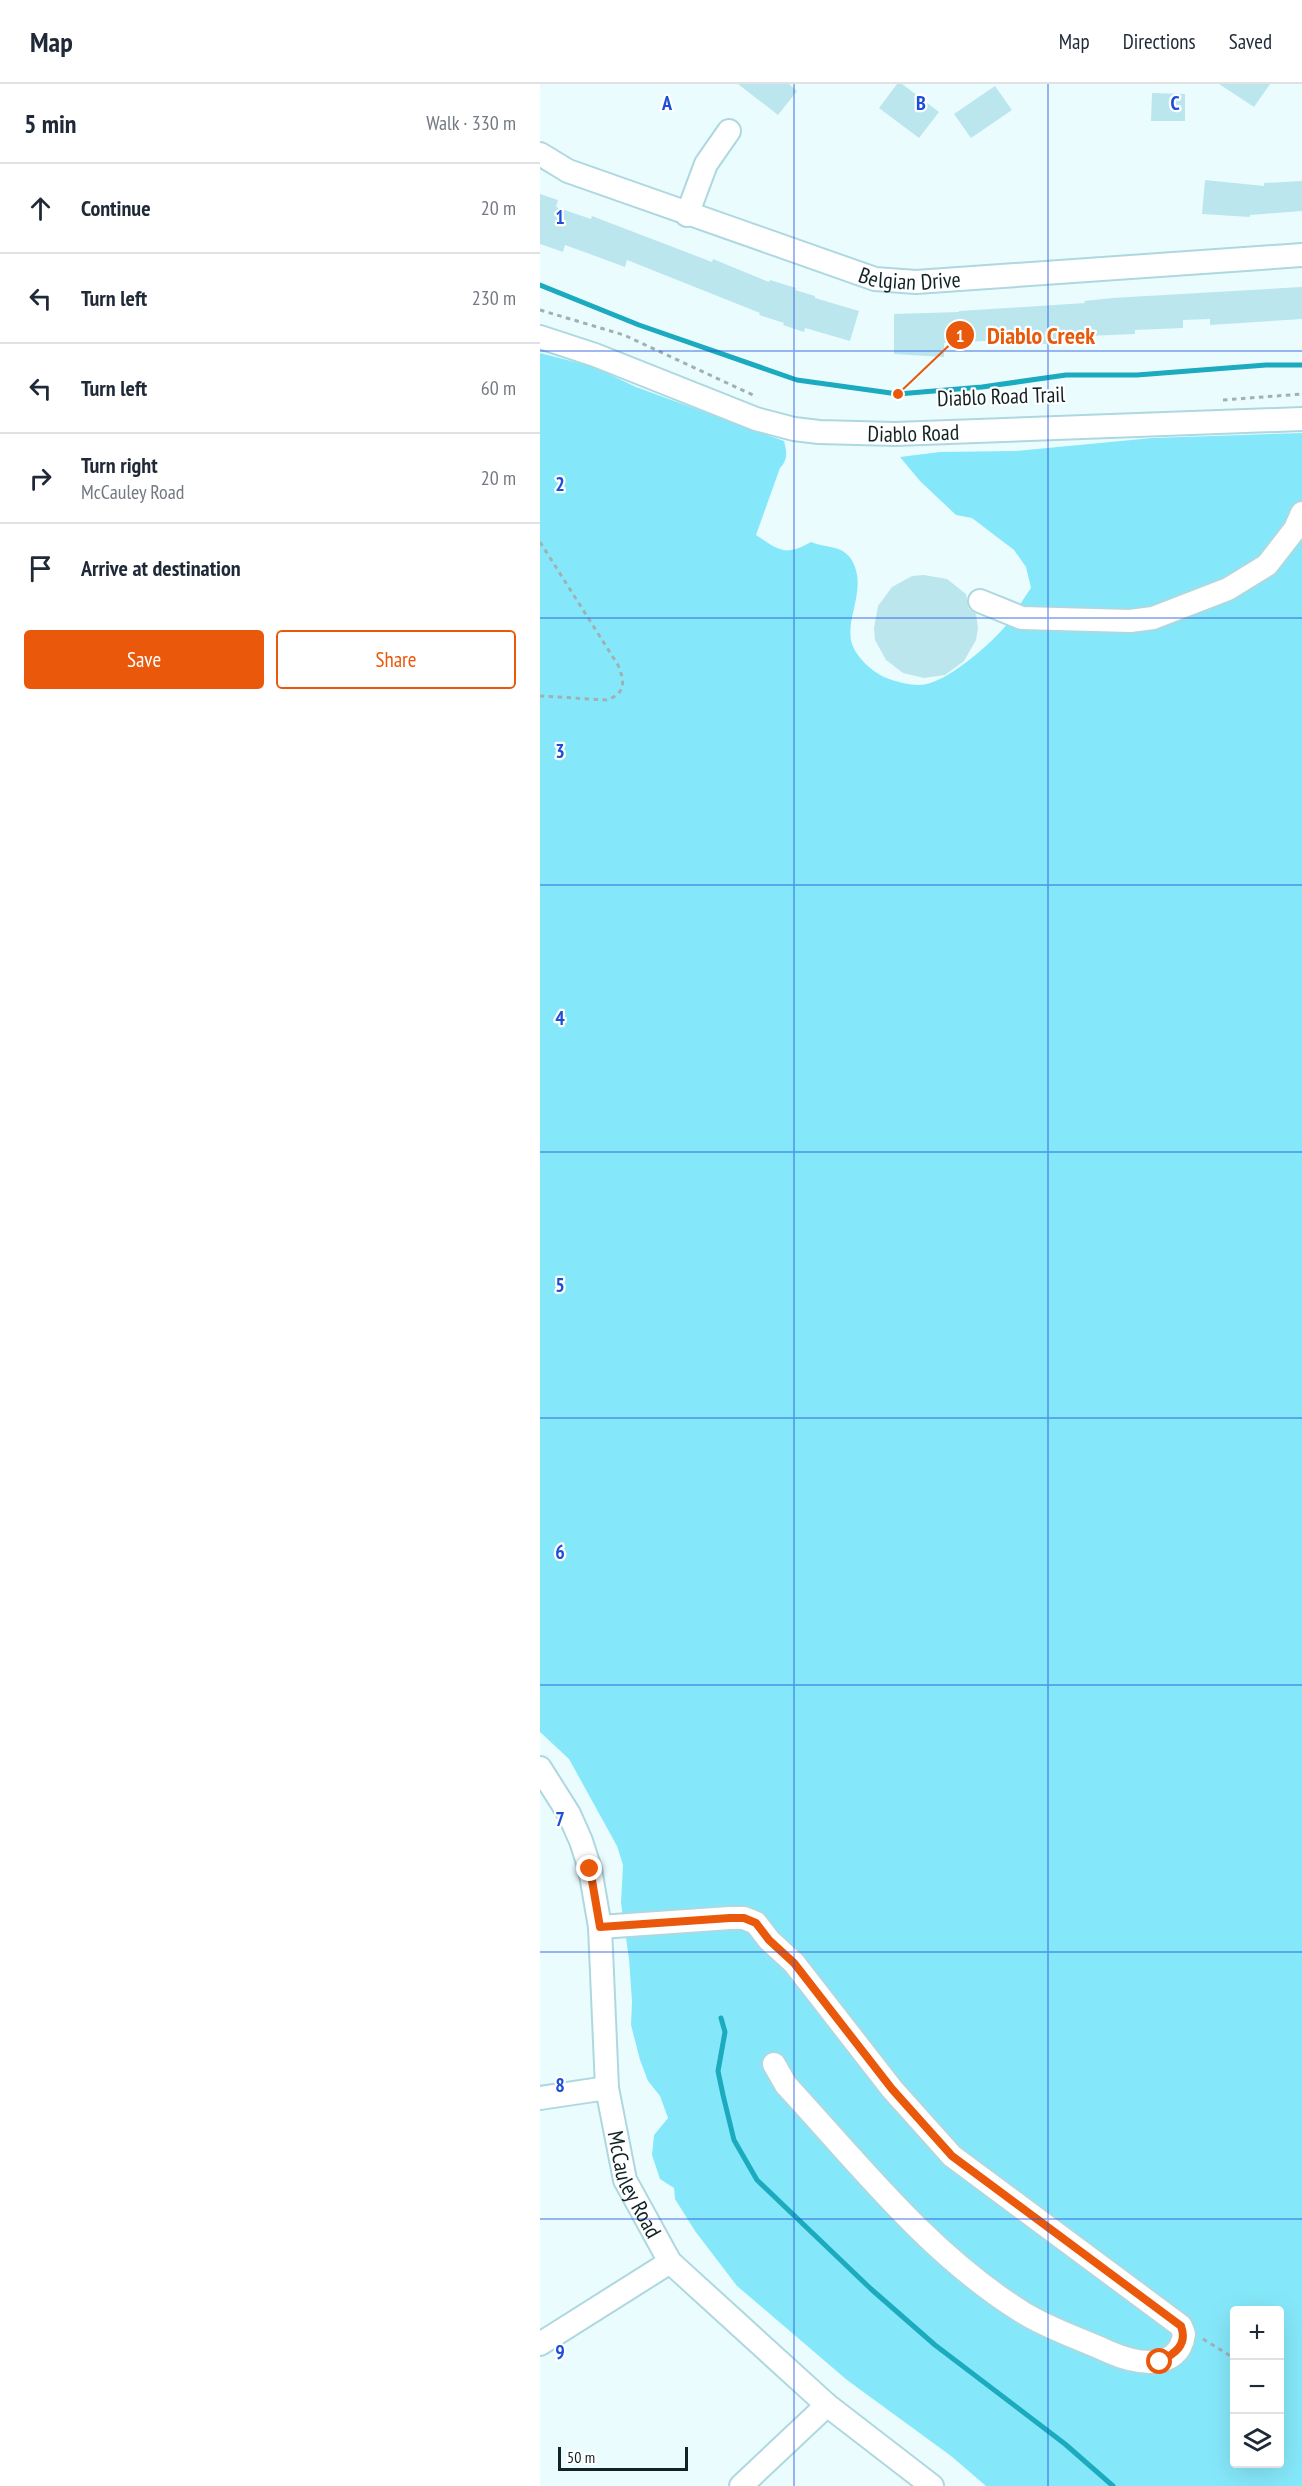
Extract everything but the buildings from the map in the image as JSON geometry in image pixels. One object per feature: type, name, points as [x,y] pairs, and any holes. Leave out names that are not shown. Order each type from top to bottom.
[{"type":"street","points":[[687,215],[706,164],[729,131]]},
{"type":"street","name":"Belgian Drive","points":[[540,154],[568,171],[687,215],[875,279],[916,282],[1302,255]]},
{"type":"street","name":"Diablo Road","points":[[540,337],[595,355],[745,415],[794,429],[819,432],[895,434],[1302,419]]},
{"type":"street","points":[[980,601],[1022,618],[1130,621],[1153,618],[1228,589],[1267,565],[1295,529],[1302,513]]},
{"type":"street","name":"McCauley Road","points":[[540,1768],[569,1814],[590,1869],[600,1927],[607,2088],[625,2180],[670,2262],[827,2405],[932,2486]]},
{"type":"street","points":[[600,1927],[730,1918],[744,1918],[756,1923],[769,1940],[794,1963],[892,2089],[952,2156],[1181,2326],[1184,2334],[1178,2349],[1160,2362],[1148,2363],[1120,2357],[1024,2314],[972,2277],[924,2235],[786,2085],[774,2064]]},
{"type":"street","points":[[540,2098],[607,2088]]},
{"type":"street","points":[[540,2344],[670,2262]]},
{"type":"street","points":[[741,2486],[827,2405]]},
{"type":"path","points":[[540,310],[624,335],[758,397]]},
{"type":"path","points":[[1222,400],[1302,394]]},
{"type":"path","points":[[540,542],[618,665],[623,678],[622,689],[617,696],[607,700],[540,696]]},
{"type":"path","points":[[1181,2326],[1230,2356]]},
{"type":"shaded area","points":[[540,353],[594,367],[636,387],[784,441],[786,459],[780,468],[756,535],[782,550],[795,549],[811,542],[837,548],[847,554],[855,567],[858,586],[850,631],[855,651],[863,662],[884,677],[914,685],[930,683],[942,678],[967,662],[1008,623],[1031,588],[1026,567],[1014,550],[972,518],[956,515],[920,481],[900,457],[940,452],[1016,451],[1152,438],[1302,433],[1302,2486],[986,2486],[951,2456],[847,2380],[737,2286],[695,2231],[675,2199],[674,2188],[660,2179],[652,2155],[654,2135],[668,2118],[660,2096],[648,2081],[631,2025],[629,1959],[621,1903],[623,1865],[617,1846],[569,1759],[540,1732]]},
{"type":"waterway","points":[[540,285],[639,325],[797,380],[898,394],[982,387],[1066,375],[1137,375],[1266,365],[1302,365]]},
{"type":"waterway","points":[[721,2018],[725,2032],[718,2071],[723,2095],[734,2140],[757,2180],[871,2289],[935,2345],[1065,2444],[1113,2486]]},
{"type":"place","name":"Diablo Creek","points":[[898,394]]},
{"type":"route","points":[[590,1869],[600,1927],[730,1918],[744,1918],[756,1923],[769,1940],[794,1963],[892,2089],[952,2156],[1181,2326],[1184,2334],[1183,2341],[1178,2349],[1160,2362]]}]
